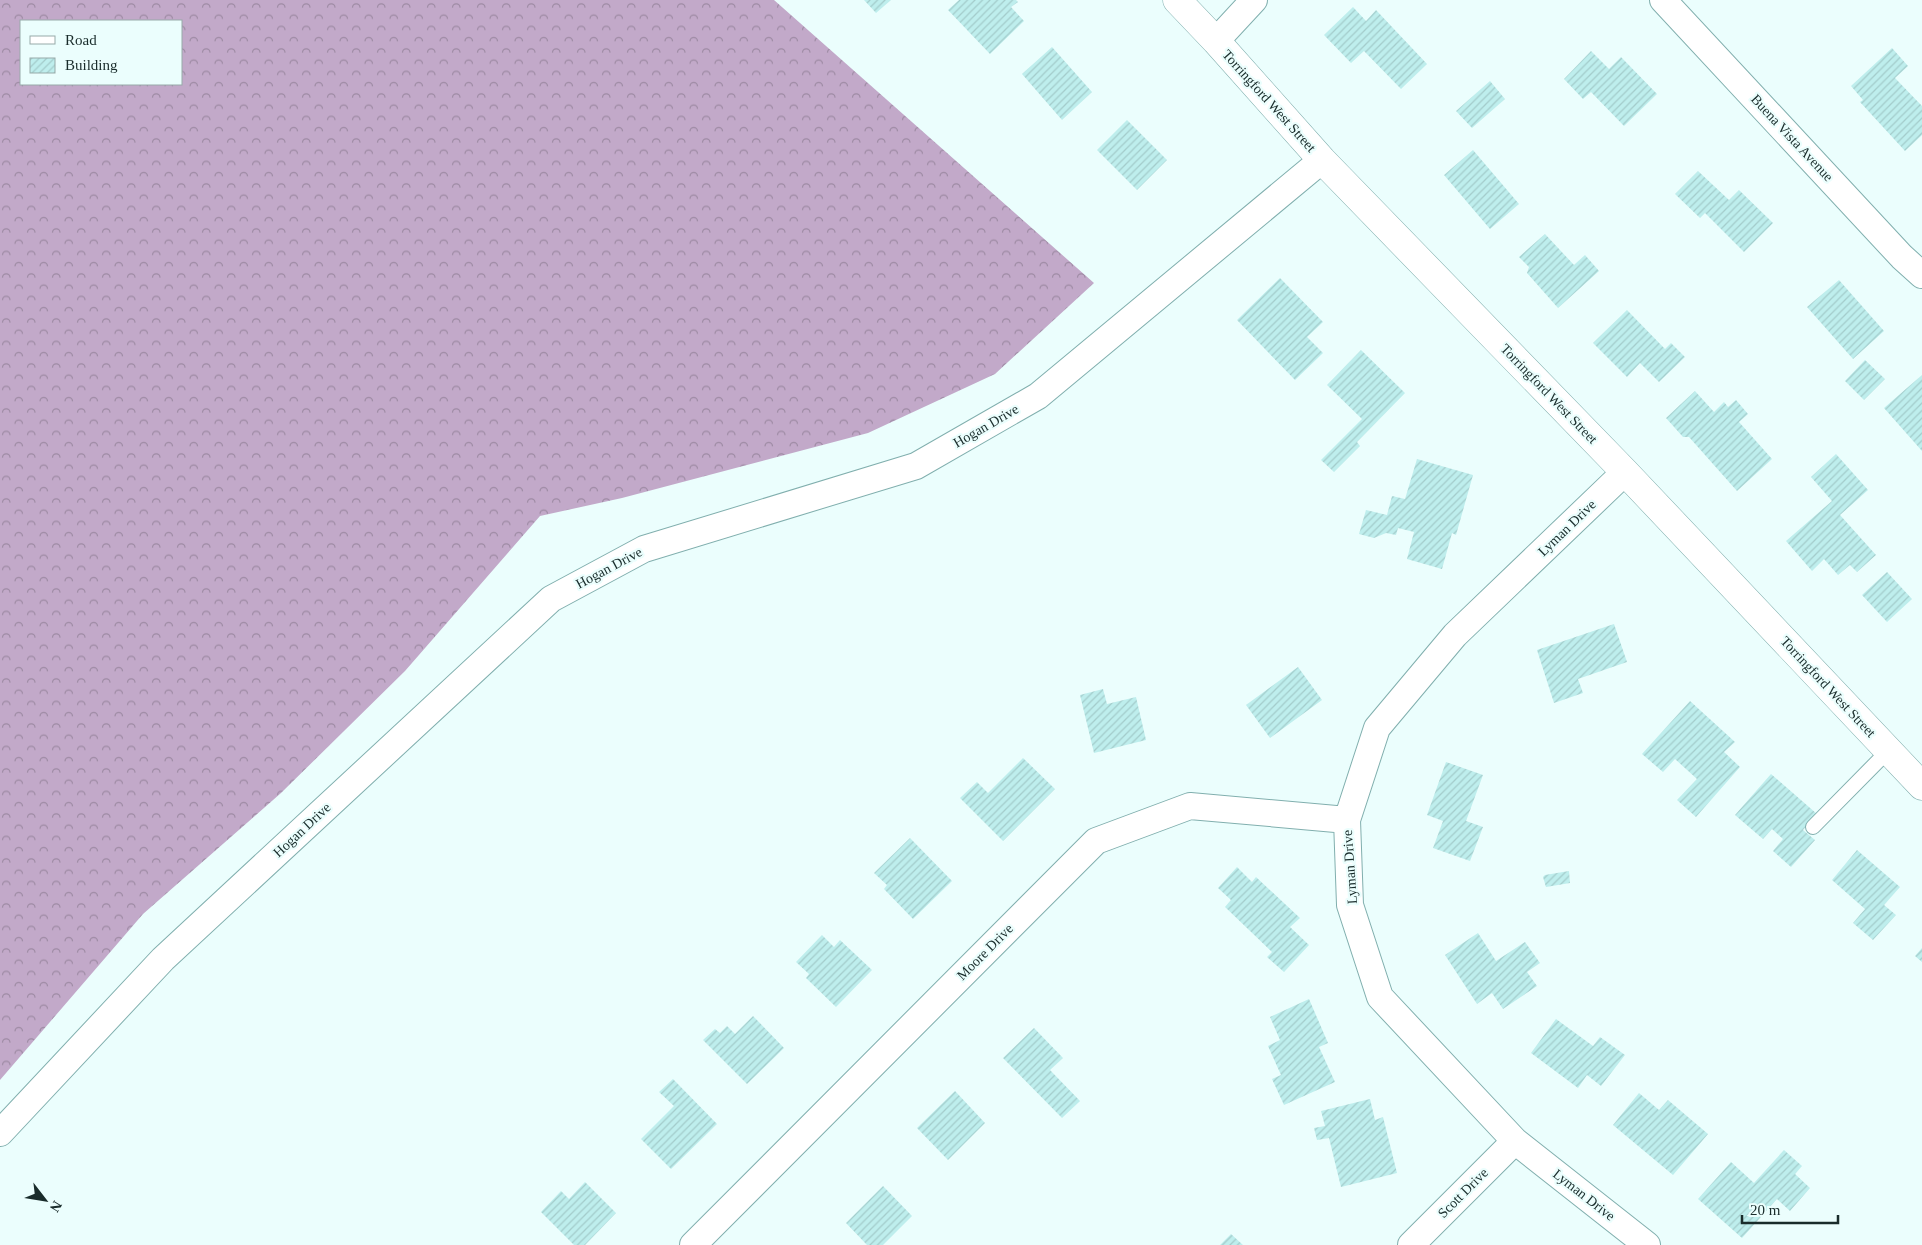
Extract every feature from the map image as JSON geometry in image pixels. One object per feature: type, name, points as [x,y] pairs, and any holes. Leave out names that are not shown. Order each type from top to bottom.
[{"type":"main road","name":"Torringford West Street","points":[[1177,0],[1322,160],[1625,472],[1922,786]]},
{"type":"street","points":[[1216,41],[1254,0]]},
{"type":"street","name":"Buena Vista Avenue","points":[[1663,0],[1902,257],[1922,275]]},
{"type":"street","name":"Hogan Drive","points":[[0,1133],[163,959],[551,600],[644,549],[916,466],[1038,396],[1322,160]]},
{"type":"street","name":"Lyman Drive","points":[[1625,472],[1455,635],[1377,728],[1346,820],[1350,905],[1380,997],[1515,1141],[1647,1245]]},
{"type":"street","name":"Moore Drive","points":[[693,1245],[1096,841],[1190,806],[1346,820]]},
{"type":"street","name":"Scott Drive","points":[[1411,1245],[1515,1141]]},
{"type":"lane","points":[[1813,827],[1888,751]]},
{"type":"green space","points":[[0,0],[774,0],[1094,283],[995,374],[868,433],[622,498],[540,516],[405,671],[281,793],[143,914],[0,1080]]},
{"type":"building","points":[[864,0],[891,0],[876,13]]},
{"type":"building","points":[[959,0],[1016,0],[1018,2],[1011,7],[1024,21],[990,54],[948,10]]},
{"type":"building","points":[[1353,7],[1366,21],[1376,10],[1427,64],[1401,89],[1364,51],[1351,63],[1324,35]]},
{"type":"building","points":[[1052,47],[1092,92],[1062,120],[1022,74]]},
{"type":"building","points":[[1892,48],[1908,66],[1895,78],[1922,106],[1922,135],[1905,151],[1860,102],[1863,100],[1851,86]]},
{"type":"building","points":[[1591,51],[1609,69],[1621,57],[1657,94],[1624,126],[1591,92],[1583,99],[1564,79]]},
{"type":"building","points":[[1490,81],[1505,99],[1472,128],[1456,111]]},
{"type":"building","points":[[1127,120],[1167,160],[1137,190],[1097,150]]},
{"type":"building","points":[[1473,150],[1519,204],[1490,229],[1444,175]]},
{"type":"building","points":[[1698,171],[1729,200],[1739,190],[1773,223],[1744,252],[1705,213],[1700,218],[1675,194]]},
{"type":"building","points":[[1545,234],[1574,265],[1585,255],[1599,271],[1558,308],[1527,273],[1529,267],[1519,257]]},
{"type":"building","points":[[1280,278],[1323,322],[1307,337],[1323,353],[1295,380],[1237,320]]},
{"type":"building","points":[[1839,280],[1884,331],[1853,359],[1807,307]]},
{"type":"building","points":[[1627,310],[1665,349],[1671,343],[1685,357],[1659,382],[1640,363],[1627,377],[1593,343]]},
{"type":"building","points":[[1361,350],[1405,393],[1357,442],[1360,446],[1334,472],[1321,460],[1362,419],[1327,385]]},
{"type":"building","points":[[1865,360],[1885,379],[1864,400],[1845,381]]},
{"type":"building","points":[[1922,375],[1922,451],[1884,408]]},
{"type":"building","points":[[1695,391],[1714,412],[1724,402],[1728,407],[1736,400],[1748,414],[1739,422],[1772,459],[1737,491],[1689,437],[1683,437],[1666,418]]},
{"type":"building","points":[[1836,454],[1868,490],[1840,515],[1876,555],[1857,572],[1850,565],[1838,575],[1824,559],[1812,571],[1786,541],[1832,501],[1811,477]]},
{"type":"building","points":[[1417,459],[1473,475],[1456,535],[1452,533],[1442,569],[1407,559],[1414,532],[1398,528],[1396,535],[1386,533],[1374,538],[1359,534],[1366,510],[1387,515],[1392,496],[1405,499]]},
{"type":"building","points":[[1887,572],[1912,599],[1887,622],[1862,595]]},
{"type":"building","points":[[1614,624],[1627,662],[1578,679],[1583,693],[1554,703],[1537,650]]},
{"type":"building","points":[[1298,667],[1322,700],[1270,738],[1246,705]]},
{"type":"building","points":[[1103,689],[1107,704],[1136,697],[1146,740],[1094,753],[1080,695]]},
{"type":"building","points":[[1690,701],[1735,742],[1724,752],[1740,767],[1696,817],[1677,800],[1697,779],[1675,759],[1663,772],[1642,754]]},
{"type":"building","points":[[1023,758],[1055,789],[1003,841],[960,798],[977,782],[988,793]]},
{"type":"building","points":[[1446,762],[1483,775],[1466,821],[1483,827],[1470,861],[1433,848],[1443,821],[1427,815]]},
{"type":"building","points":[[1771,774],[1817,814],[1803,830],[1815,840],[1791,867],[1773,851],[1783,839],[1772,829],[1763,839],[1735,815]]},
{"type":"building","points":[[910,838],[952,881],[913,919],[884,889],[887,885],[874,873]]},
{"type":"building","points":[[1857,850],[1900,887],[1884,905],[1896,915],[1873,940],[1853,923],[1865,909],[1832,880]]},
{"type":"building","points":[[1237,867],[1252,882],[1256,877],[1300,918],[1290,927],[1309,945],[1284,972],[1267,957],[1272,952],[1225,907],[1231,900],[1218,888]]},
{"type":"building","points":[[1569,871],[1570,883],[1546,887],[1543,877],[1545,875]]},
{"type":"building","points":[[1478,933],[1496,961],[1525,942],[1540,963],[1527,972],[1537,986],[1503,1009],[1492,993],[1477,1004],[1445,955]]},
{"type":"building","points":[[822,935],[834,947],[840,940],[872,970],[836,1007],[806,978],[809,974],[796,962]]},
{"type":"building","points":[[1922,948],[1922,962],[1915,956]]},
{"type":"building","points":[[1309,999],[1328,1043],[1319,1047],[1335,1082],[1284,1105],[1272,1079],[1281,1075],[1268,1046],[1280,1040],[1270,1017]]},
{"type":"building","points":[[753,1016],[784,1048],[747,1084],[703,1040],[715,1029],[720,1033],[727,1026],[735,1034]]},
{"type":"building","points":[[1556,1019],[1593,1046],[1600,1037],[1625,1055],[1601,1086],[1587,1075],[1578,1088],[1531,1053]]},
{"type":"building","points":[[1034,1028],[1063,1058],[1050,1070],[1080,1101],[1062,1118],[1003,1058]]},
{"type":"building","points":[[673,1079],[717,1124],[671,1169],[641,1139],[674,1106],[659,1092]]},
{"type":"building","points":[[955,1091],[985,1123],[948,1160],[917,1128]]},
{"type":"building","points":[[1639,1093],[1659,1110],[1668,1100],[1708,1134],[1673,1175],[1613,1125]]},
{"type":"building","points":[[1370,1099],[1375,1120],[1383,1117],[1397,1173],[1341,1187],[1329,1138],[1317,1140],[1314,1128],[1325,1126],[1321,1111]]},
{"type":"building","points":[[1784,1150],[1802,1166],[1795,1174],[1810,1188],[1790,1211],[1777,1199],[1742,1238],[1698,1199],[1731,1162],[1754,1183]]},
{"type":"building","points":[[585,1182],[616,1213],[585,1245],[574,1245],[541,1212],[561,1191],[569,1199]]},
{"type":"building","points":[[883,1186],[912,1216],[883,1245],[867,1245],[846,1223]]},
{"type":"building","points":[[1231,1234],[1243,1245],[1220,1245]]}]
